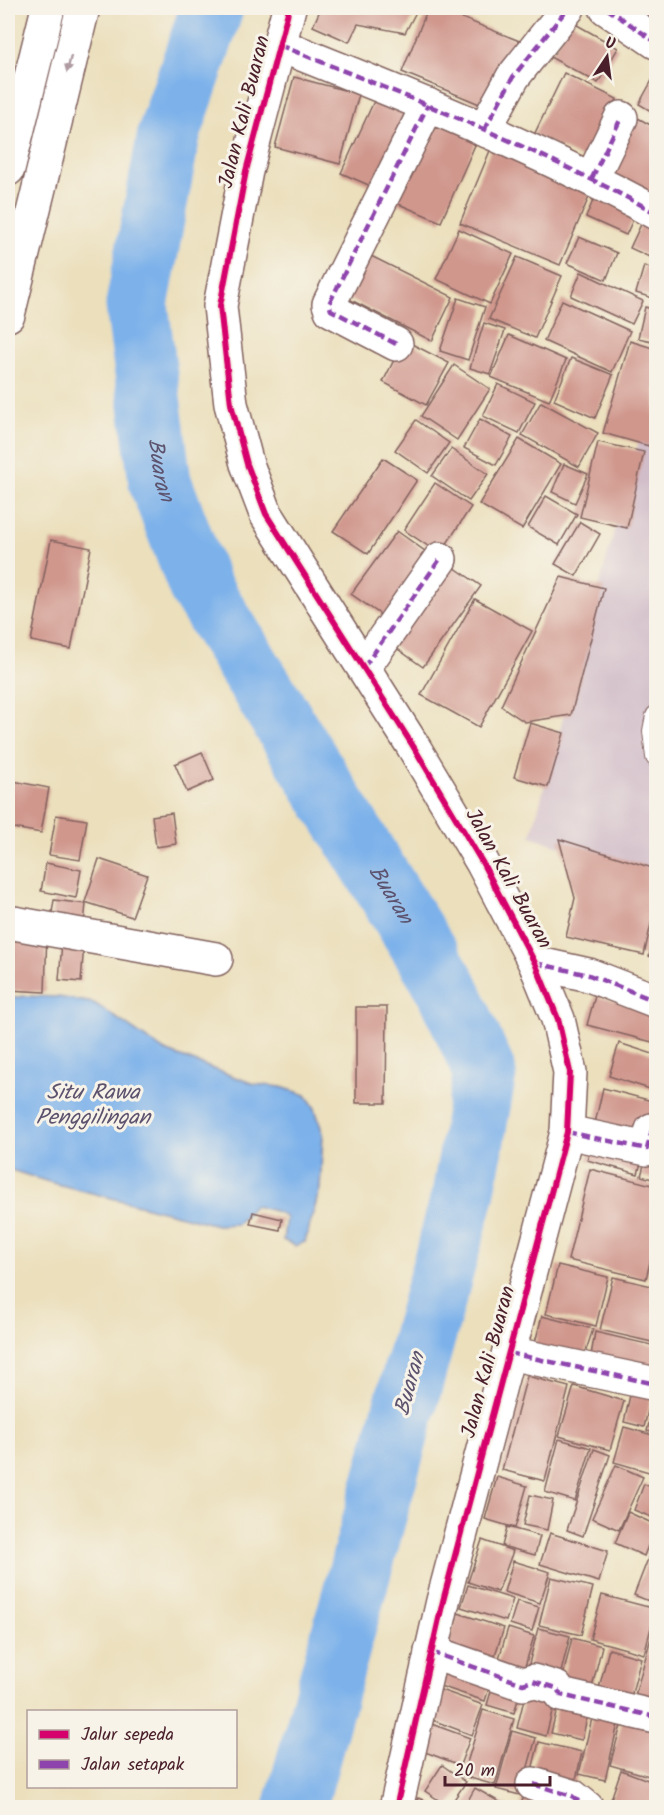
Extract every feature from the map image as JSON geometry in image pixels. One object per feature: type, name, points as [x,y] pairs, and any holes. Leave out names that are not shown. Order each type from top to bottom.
[{"type":"street","points":[[8,169],[48,8]]},
{"type":"street","points":[[8,315],[83,8]]},
{"type":"street","name":"Jalan Kali Buaran","points":[[289,8],[246,171],[220,306],[229,394],[247,464],[266,514],[364,667],[482,862],[536,963],[558,1019],[570,1072],[567,1132],[431,1652],[396,1808]]},
{"type":"street","points":[[484,130],[513,77],[568,8]]},
{"type":"street","points":[[606,8],[657,42]]},
{"type":"street","points":[[279,45],[428,105],[592,178],[656,213]]},
{"type":"street","points":[[396,344],[331,310],[329,304],[428,105]]},
{"type":"street","points":[[592,178],[621,118]]},
{"type":"street","points":[[364,667],[440,559]]},
{"type":"street","points":[[8,922],[216,959]]},
{"type":"street","points":[[536,963],[589,975],[657,1001]]},
{"type":"street","points":[[567,1132],[647,1149],[652,1130],[657,1131]]},
{"type":"street","points":[[508,1353],[657,1384]]},
{"type":"street","points":[[431,1652],[523,1684],[533,1681],[556,1688],[561,1695],[657,1716]]},
{"type":"street","points":[[533,1784],[572,1796],[587,1808]]},
{"type":"lane","points":[[657,716],[653,731],[657,757]]},
{"type":"shaded area","points":[[656,378],[656,881],[531,836]]},
{"type":"water","name":"Situ Rawa Penggilingan","points":[[24,996],[58,997],[94,1003],[165,1051],[254,1084],[281,1087],[306,1095],[315,1108],[323,1134],[320,1189],[305,1242],[295,1246],[283,1240],[286,1218],[280,1213],[267,1209],[254,1206],[237,1224],[217,1225],[49,1182],[8,1169],[8,999]]},
{"type":"building","points":[[321,8],[418,8],[405,33],[358,24],[349,42],[313,26]]},
{"type":"building","points":[[428,8],[437,8],[522,42],[494,110],[402,72]]},
{"type":"building","points":[[570,21],[618,48],[598,83],[550,57]]},
{"type":"building","points":[[564,73],[617,99],[587,161],[534,135]]},
{"type":"building","points":[[656,73],[656,114],[639,104]]},
{"type":"building","points":[[294,77],[359,94],[340,164],[275,147]]},
{"type":"building","points":[[375,99],[413,117],[380,190],[341,173]]},
{"type":"building","points":[[432,116],[479,136],[441,222],[394,202]]},
{"type":"building","points":[[636,117],[656,128],[656,199],[603,181]]},
{"type":"building","points":[[494,141],[595,183],[560,265],[460,223]]},
{"type":"building","points":[[595,196],[635,215],[626,235],[586,217]]},
{"type":"building","points":[[644,218],[656,223],[656,260],[630,248]]},
{"type":"building","points":[[459,229],[513,254],[490,304],[436,279]]},
{"type":"building","points":[[579,237],[617,253],[606,280],[567,263]]},
{"type":"building","points":[[365,253],[453,297],[432,341],[343,296]]},
{"type":"building","points":[[517,257],[562,276],[535,338],[489,319]]},
{"type":"building","points":[[644,266],[656,270],[656,299],[636,293]]},
{"type":"building","points":[[581,272],[643,301],[632,324],[571,296]]},
{"type":"building","points":[[458,298],[485,307],[468,360],[440,351]]},
{"type":"building","points":[[562,300],[630,331],[612,372],[544,341]]},
{"type":"building","points":[[645,307],[656,310],[656,342],[638,338]]},
{"type":"building","points":[[484,323],[505,330],[490,374],[470,368]]},
{"type":"building","points":[[509,335],[566,360],[549,401],[491,377]]},
{"type":"building","points":[[404,340],[449,363],[426,405],[383,382]]},
{"type":"building","points":[[630,341],[656,349],[656,421],[649,446],[603,433]]},
{"type":"building","points":[[571,358],[613,375],[595,418],[554,400]]},
{"type":"building","points":[[454,365],[490,389],[457,440],[421,416]]},
{"type":"building","points":[[498,384],[535,402],[519,433],[483,416]]},
{"type":"building","points":[[541,402],[598,433],[579,467],[522,435]]},
{"type":"building","points":[[480,419],[512,437],[496,465],[464,448]]},
{"type":"building","points":[[416,420],[449,443],[428,473],[395,450]]},
{"type":"building","points":[[519,439],[561,464],[522,529],[479,504]]},
{"type":"building","points":[[598,442],[644,452],[627,528],[580,517]]},
{"type":"building","points":[[451,449],[488,474],[469,501],[432,476]]},
{"type":"building","points":[[383,458],[417,480],[368,554],[333,531]]},
{"type":"building","points":[[564,464],[588,474],[575,503],[552,492]]},
{"type":"building","points":[[435,483],[471,507],[440,554],[404,530]]},
{"type":"building","points":[[546,496],[577,514],[559,545],[528,527]]},
{"type":"building","points":[[580,522],[600,534],[576,576],[555,564]]},
{"type":"building","points":[[397,531],[436,559],[390,621],[351,594]]},
{"type":"building","points":[[51,540],[91,548],[71,649],[31,641]]},
{"type":"building","points":[[445,561],[481,586],[423,667],[388,642]]},
{"type":"building","points":[[561,577],[604,588],[571,715],[525,722],[501,706]]},
{"type":"building","points":[[475,599],[532,631],[479,727],[421,695]]},
{"type":"building","points":[[530,723],[564,733],[548,787],[514,777]]},
{"type":"building","points":[[202,752],[214,780],[187,792],[175,764]]},
{"type":"building","points":[[8,780],[49,788],[41,833],[8,827]]},
{"type":"building","points":[[172,813],[176,844],[156,847],[152,816]]},
{"type":"building","points":[[56,815],[87,820],[80,860],[49,855]]},
{"type":"building","points":[[559,839],[656,869],[656,902],[644,955],[566,937],[575,898]]},
{"type":"building","points":[[99,859],[147,875],[132,917],[85,902]]},
{"type":"building","points":[[46,863],[81,870],[76,898],[41,891]]},
{"type":"building","points":[[54,900],[86,904],[84,923],[51,919]]},
{"type":"building","points":[[656,929],[656,959],[649,956]]},
{"type":"building","points":[[8,930],[47,932],[45,992],[8,990]]},
{"type":"building","points":[[62,942],[84,944],[81,982],[59,980]]},
{"type":"building","points":[[595,996],[656,1012],[656,1043],[587,1025]]},
{"type":"building","points":[[356,1007],[387,1007],[386,1103],[356,1103]]},
{"type":"building","points":[[619,1043],[656,1055],[656,1091],[609,1076]]},
{"type":"building","points":[[603,1088],[656,1102],[647,1145],[593,1132]]},
{"type":"building","points":[[652,1135],[656,1136],[656,1180],[641,1176]]},
{"type":"building","points":[[593,1138],[644,1152],[638,1174],[587,1160]]},
{"type":"building","points":[[590,1169],[656,1186],[656,1237],[646,1279],[568,1260]]},
{"type":"building","points":[[253,1212],[282,1219],[280,1230],[250,1224]]},
{"type":"building","points":[[558,1265],[608,1277],[596,1326],[546,1314]]},
{"type":"building","points":[[613,1277],[656,1287],[656,1343],[600,1330]]},
{"type":"building","points":[[542,1316],[593,1329],[582,1363],[533,1350]]},
{"type":"building","points":[[595,1332],[656,1346],[656,1376],[590,1361]]},
{"type":"building","points":[[527,1376],[569,1387],[545,1481],[502,1470]]},
{"type":"building","points":[[574,1386],[624,1401],[610,1450],[559,1436]]},
{"type":"building","points":[[631,1391],[652,1395],[644,1427],[624,1422]]},
{"type":"building","points":[[656,1396],[656,1433],[647,1431]]},
{"type":"building","points":[[624,1427],[656,1436],[656,1474],[614,1462]]},
{"type":"building","points":[[559,1439],[591,1448],[575,1501],[545,1492]]},
{"type":"building","points":[[594,1449],[610,1455],[583,1536],[567,1530]]},
{"type":"building","points":[[616,1465],[643,1477],[619,1530],[592,1518]]},
{"type":"building","points":[[497,1477],[527,1486],[515,1528],[485,1519]]},
{"type":"building","points":[[644,1484],[656,1489],[656,1519],[634,1510]]},
{"type":"building","points":[[530,1495],[553,1500],[547,1530],[523,1525]]},
{"type":"building","points":[[628,1512],[656,1525],[644,1556],[615,1543]]},
{"type":"building","points":[[507,1527],[540,1536],[535,1555],[502,1546]]},
{"type":"building","points":[[550,1533],[608,1551],[599,1582],[540,1564]]},
{"type":"building","points":[[482,1540],[513,1551],[498,1592],[468,1582]]},
{"type":"building","points":[[653,1546],[656,1547],[656,1604],[634,1595]]},
{"type":"building","points":[[513,1561],[550,1572],[540,1603],[504,1592]]},
{"type":"building","points":[[551,1577],[593,1587],[581,1635],[539,1625]]},
{"type":"building","points":[[468,1585],[513,1599],[506,1621],[461,1607]]},
{"type":"building","points":[[602,1595],[656,1609],[644,1654],[590,1639]]},
{"type":"building","points":[[517,1601],[539,1607],[532,1631],[510,1624]]},
{"type":"building","points":[[458,1613],[504,1628],[491,1667],[446,1652]]},
{"type":"building","points":[[656,1620],[656,1705],[634,1699]]},
{"type":"building","points":[[508,1628],[534,1636],[521,1680],[495,1672]]},
{"type":"building","points":[[538,1628],[570,1636],[558,1684],[526,1676]]},
{"type":"building","points":[[572,1638],[602,1646],[589,1700],[559,1693]]},
{"type":"building","points":[[609,1649],[641,1658],[629,1705],[597,1696]]},
{"type":"building","points":[[449,1661],[493,1675],[485,1701],[440,1686]]},
{"type":"building","points":[[495,1678],[522,1686],[514,1713],[487,1705]]},
{"type":"building","points":[[528,1683],[557,1691],[546,1736],[517,1728]]},
{"type":"building","points":[[438,1689],[483,1705],[472,1735],[427,1718]]},
{"type":"building","points":[[560,1696],[590,1704],[582,1740],[551,1733]]},
{"type":"building","points":[[595,1705],[621,1711],[605,1780],[579,1774]]},
{"type":"building","points":[[483,1710],[514,1719],[495,1785],[463,1776]]},
{"type":"building","points":[[625,1711],[656,1720],[656,1778],[610,1765]]},
{"type":"building","points":[[426,1722],[470,1738],[460,1765],[417,1749]]},
{"type":"building","points":[[512,1731],[536,1738],[520,1795],[496,1789]]},
{"type":"building","points":[[539,1742],[582,1752],[573,1793],[529,1782]]},
{"type":"building","points":[[442,1765],[466,1782],[449,1807],[425,1791]]},
{"type":"building","points":[[621,1770],[656,1783],[652,1808],[608,1808]]},
{"type":"building","points":[[527,1785],[564,1808],[521,1805]]},
{"type":"building","points":[[475,1788],[510,1808],[472,1808],[466,1804]]},
{"type":"building","points":[[418,1798],[441,1807],[441,1808],[414,1808]]},
{"type":"waterway","name":"Buaran","points":[[212,8],[169,134],[137,305],[160,482],[200,587],[447,987],[485,1073],[463,1195],[295,1808]]},
{"type":"marked path","points":[[484,130],[513,77],[568,8]]},
{"type":"marked path","points":[[606,8],[656,42]]},
{"type":"marked path","points":[[279,45],[517,144],[656,213]]},
{"type":"marked path","points":[[396,344],[331,310],[329,304],[428,105]]},
{"type":"marked path","points":[[592,178],[621,118]]},
{"type":"marked path","points":[[364,667],[440,559]]},
{"type":"marked path","points":[[535,963],[589,975],[656,1001]]},
{"type":"marked path","points":[[567,1132],[647,1149],[652,1130],[656,1131]]},
{"type":"marked path","points":[[509,1353],[656,1384]]},
{"type":"marked path","points":[[431,1652],[523,1684],[533,1681],[556,1688],[561,1695],[656,1717]]},
{"type":"marked path","points":[[533,1784],[572,1796],[587,1808]]},
{"type":"cycle path","points":[[289,8],[246,171],[220,306],[231,404],[247,464],[266,514],[413,746],[482,862],[535,963],[558,1019],[570,1072],[567,1132],[443,1601],[396,1808]]}]
